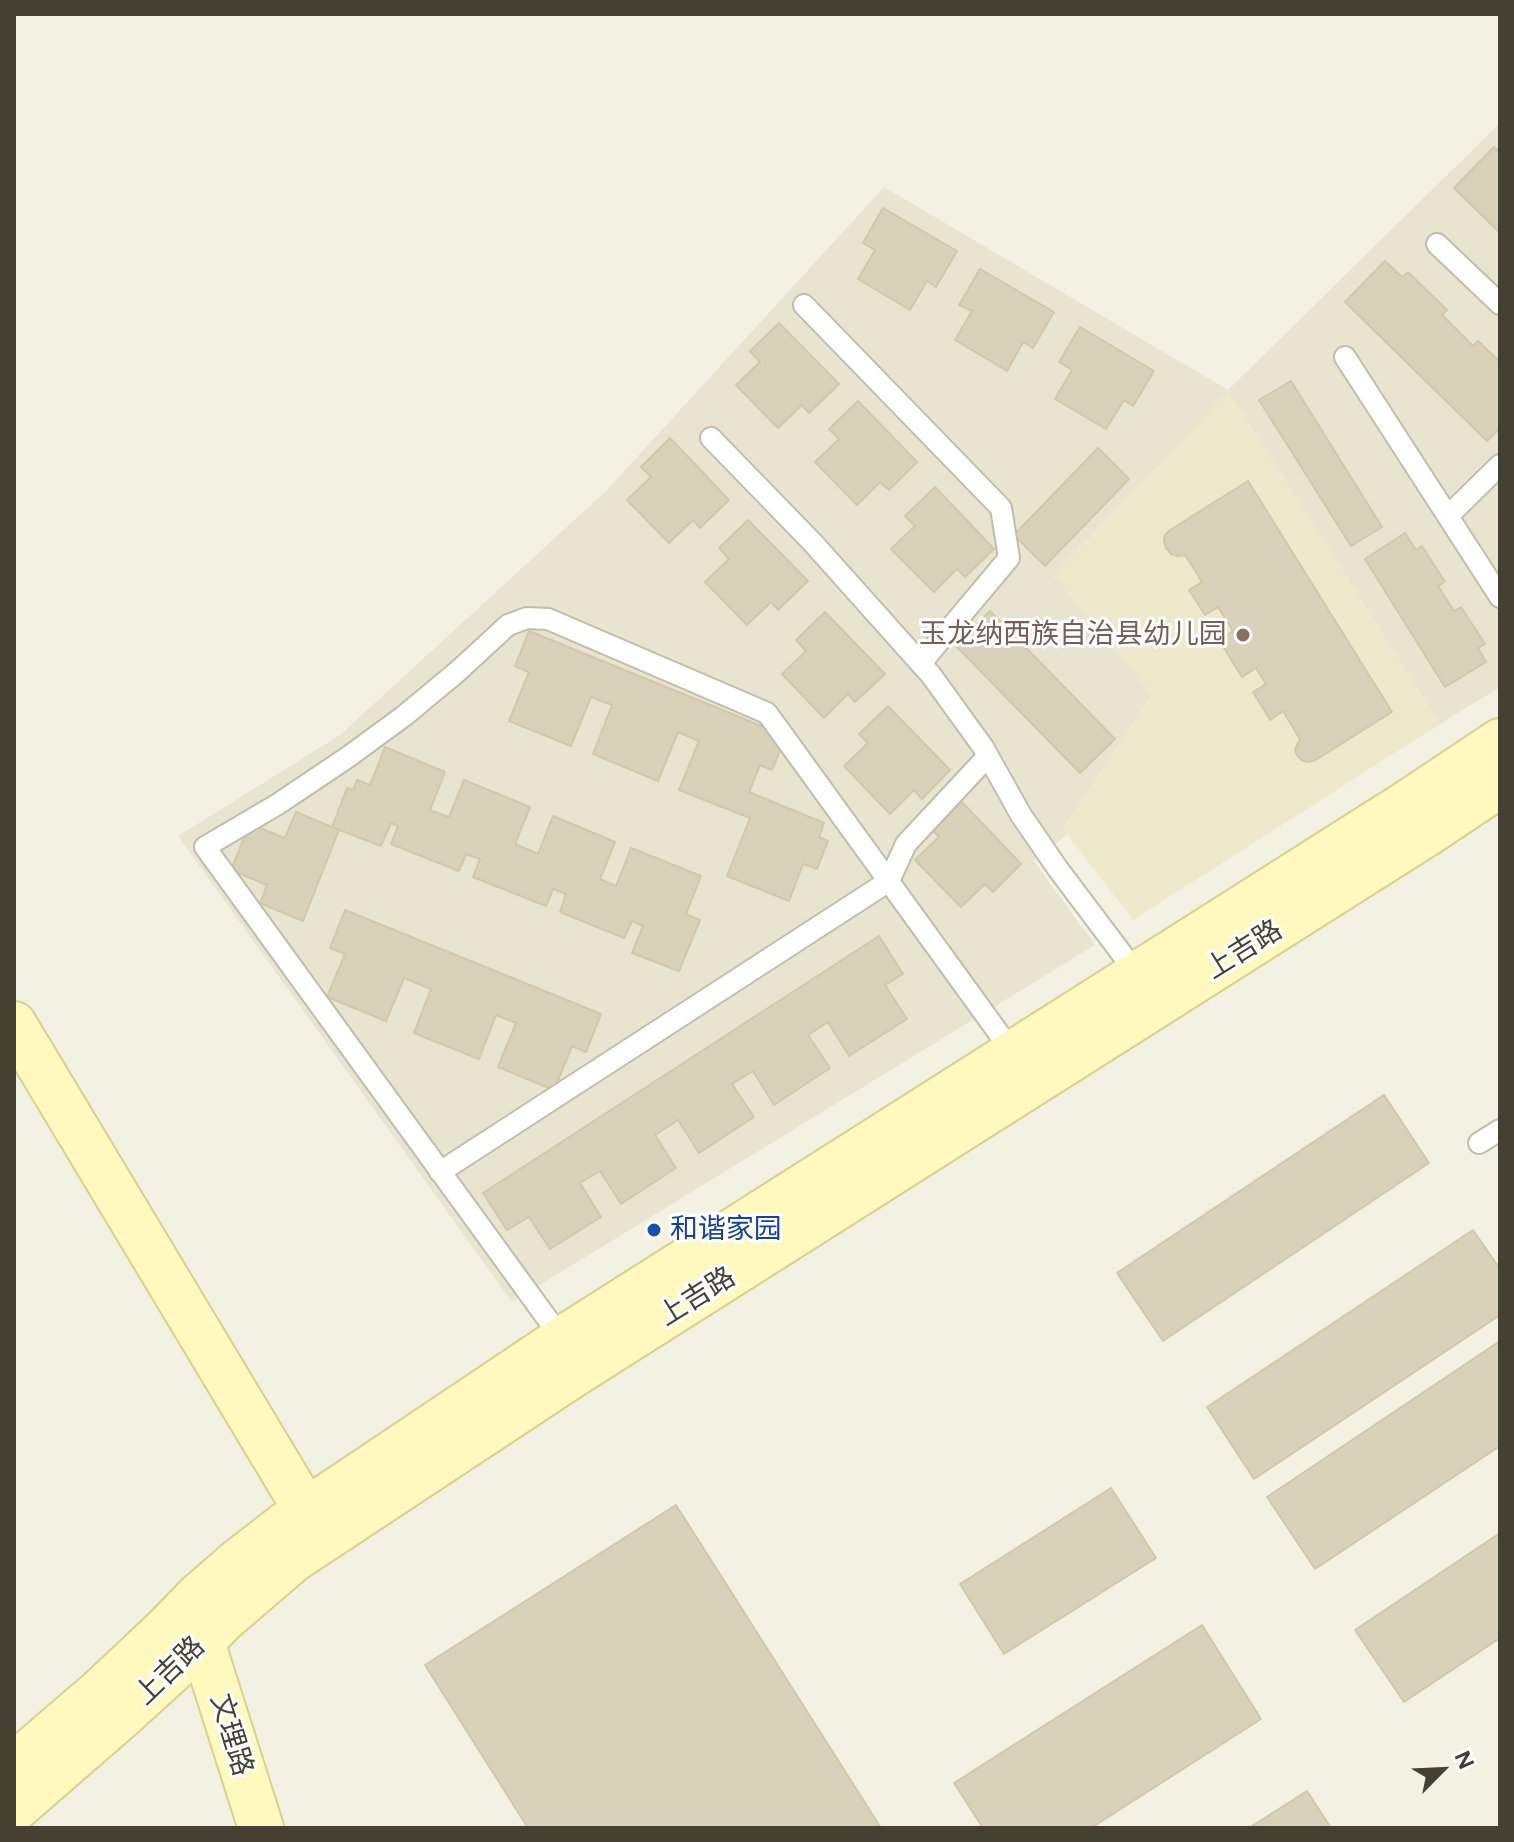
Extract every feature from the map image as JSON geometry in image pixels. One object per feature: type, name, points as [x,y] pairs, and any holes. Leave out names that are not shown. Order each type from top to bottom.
[{"type":"main road","name":"上吉路","points":[[14,1810],[202,1642],[258,1588],[305,1532],[562,1339],[1500,741]]},
{"type":"main road","name":"上吉路","points":[[14,1765],[110,1682],[237,1562],[305,1532],[573,1375],[1415,842],[1500,785]]},
{"type":"main road","points":[[14,1024],[305,1532]]},
{"type":"main road","points":[[14,1071],[305,1532]]},
{"type":"main road","name":"文理路","points":[[202,1642],[261,1828]]},
{"type":"lane","points":[[1437,244],[1500,304]]},
{"type":"lane","points":[[804,305],[1001,508],[1009,558],[921,663]]},
{"type":"lane","points":[[1345,357],[1500,597]]},
{"type":"lane","points":[[711,438],[813,543],[921,663],[988,756],[1021,815],[1058,869],[1137,974]]},
{"type":"lane","points":[[1448,516],[1500,465]]},
{"type":"lane","points":[[562,1339],[205,847],[278,804],[404,716],[508,625],[527,618],[548,619],[767,713],[1013,1053]]},
{"type":"lane","points":[[440,1172],[889,881],[906,844],[988,756]]},
{"type":"lane","points":[[1479,1143],[1500,1130]]},
{"type":"shaded area","points":[[1500,123],[1500,687],[1440,724],[1228,391],[1152,695],[1063,829],[1067,835],[1034,861],[1095,945],[512,1302],[178,836],[340,735],[606,491],[884,187],[1228,390]]},
{"type":"shaded area","name":"玉龙纳西族自治县幼儿园","points":[[1228,391],[1440,724],[1133,920],[1063,829],[1152,695],[1053,575]]},
{"type":"building","points":[[1494,147],[1500,153],[1500,233],[1454,188]]},
{"type":"building","points":[[883,208],[957,251],[936,287],[927,281],[910,310],[858,279],[875,250],[863,243]]},
{"type":"building","points":[[1385,261],[1402,277],[1408,272],[1447,310],[1442,315],[1473,346],[1478,341],[1500,362],[1500,428],[1487,441],[1345,302]]},
{"type":"building","points":[[980,269],[1054,312],[1033,348],[1023,342],[1007,371],[955,340],[972,311],[959,305]]},
{"type":"building","points":[[779,323],[839,384],[809,413],[802,405],[778,428],[736,385],[760,362],[750,351]]},
{"type":"building","points":[[1080,327],[1154,371],[1133,406],[1124,400],[1106,429],[1055,399],[1072,370],[1059,362]]},
{"type":"building","points":[[1291,381],[1382,527],[1351,546],[1259,400]]},
{"type":"building","points":[[858,401],[917,462],[889,490],[880,482],[857,505],[815,462],[839,439],[829,429]]},
{"type":"building","points":[[670,438],[729,500],[700,528],[693,520],[669,543],[627,500],[651,477],[641,467]]},
{"type":"building","points":[[1098,448],[1129,479],[1045,566],[1014,535]]},
{"type":"building","points":[[1248,481],[1392,712],[1314,761],[1301,760],[1297,755],[1295,750],[1300,739],[1283,711],[1270,720],[1253,692],[1266,684],[1256,668],[1242,677],[1219,640],[1233,631],[1218,607],[1205,615],[1189,590],[1202,582],[1185,555],[1171,554],[1164,541],[1170,530]]},
{"type":"building","points":[[935,487],[994,549],[965,577],[957,569],[934,592],[891,549],[915,526],[905,516]]},
{"type":"building","points":[[748,520],[808,581],[778,610],[771,602],[747,625],[705,582],[729,559],[719,548]]},
{"type":"building","points":[[1405,533],[1416,550],[1422,546],[1445,582],[1438,586],[1454,611],[1461,607],[1485,644],[1478,648],[1486,662],[1445,687],[1365,559]]},
{"type":"building","points":[[990,611],[1115,739],[1080,773],[955,645]]},
{"type":"building","points":[[825,612],[885,674],[855,702],[848,694],[824,718],[782,674],[806,651],[796,640]]},
{"type":"building","points":[[529,631],[786,736],[772,770],[760,765],[749,792],[824,823],[819,837],[828,841],[817,869],[803,864],[789,901],[727,876],[750,818],[679,790],[699,741],[678,732],[658,781],[593,754],[612,705],[591,697],[571,746],[509,721],[529,672],[515,666]]},
{"type":"building","points":[[888,706],[950,770],[922,799],[914,790],[890,814],[844,766],[868,743],[859,734]]},
{"type":"building","points":[[385,747],[445,772],[430,810],[449,817],[464,780],[530,807],[515,844],[538,854],[553,816],[615,842],[600,879],[616,886],[631,848],[701,876],[686,914],[700,920],[679,971],[632,953],[643,926],[632,921],[624,938],[560,912],[566,894],[553,889],[546,906],[473,877],[480,859],[466,854],[459,871],[391,844],[398,826],[391,823],[381,846],[332,827],[347,788],[353,790],[357,780],[370,785]]},
{"type":"building","points":[[959,799],[1021,864],[993,892],[985,884],[961,907],[915,860],[939,837],[930,827]]},
{"type":"building","points":[[296,812],[339,830],[303,921],[260,903],[267,885],[231,870],[250,824],[285,838]]},
{"type":"building","points":[[345,910],[601,1014],[586,1052],[572,1046],[554,1090],[498,1067],[516,1023],[496,1015],[479,1059],[414,1033],[431,989],[404,978],[386,1021],[327,997],[345,954],[330,948]]},
{"type":"building","points":[[879,936],[903,974],[885,985],[907,1019],[849,1056],[828,1022],[808,1035],[830,1068],[774,1105],[753,1071],[732,1084],[754,1117],[699,1153],[678,1120],[655,1135],[676,1168],[621,1204],[600,1171],[580,1183],[601,1217],[550,1249],[529,1217],[507,1230],[483,1193]]},
{"type":"building","points":[[1384,1095],[1429,1163],[1163,1341],[1117,1273]]},
{"type":"building","points":[[1473,1230],[1500,1269],[1500,1315],[1254,1479],[1207,1407]]},
{"type":"building","points":[[1500,1341],[1500,1446],[1315,1569],[1267,1497]]},
{"type":"building","points":[[1111,1488],[1156,1558],[1004,1654],[960,1584]]},
{"type":"building","points":[[676,1505],[881,1828],[528,1828],[425,1665]]},
{"type":"building","points":[[1500,1533],[1500,1638],[1404,1702],[1355,1630]]},
{"type":"building","points":[[1202,1625],[1261,1719],[1091,1828],[983,1828],[954,1783]]},
{"type":"building","points":[[1307,1791],[1331,1828],[1249,1828]]},
{"type":"place","name":"玉龙纳西族自治县幼儿园","points":[[1243,635]]},
{"type":"place","name":"和谐家园","points":[[654,1230]]}]
